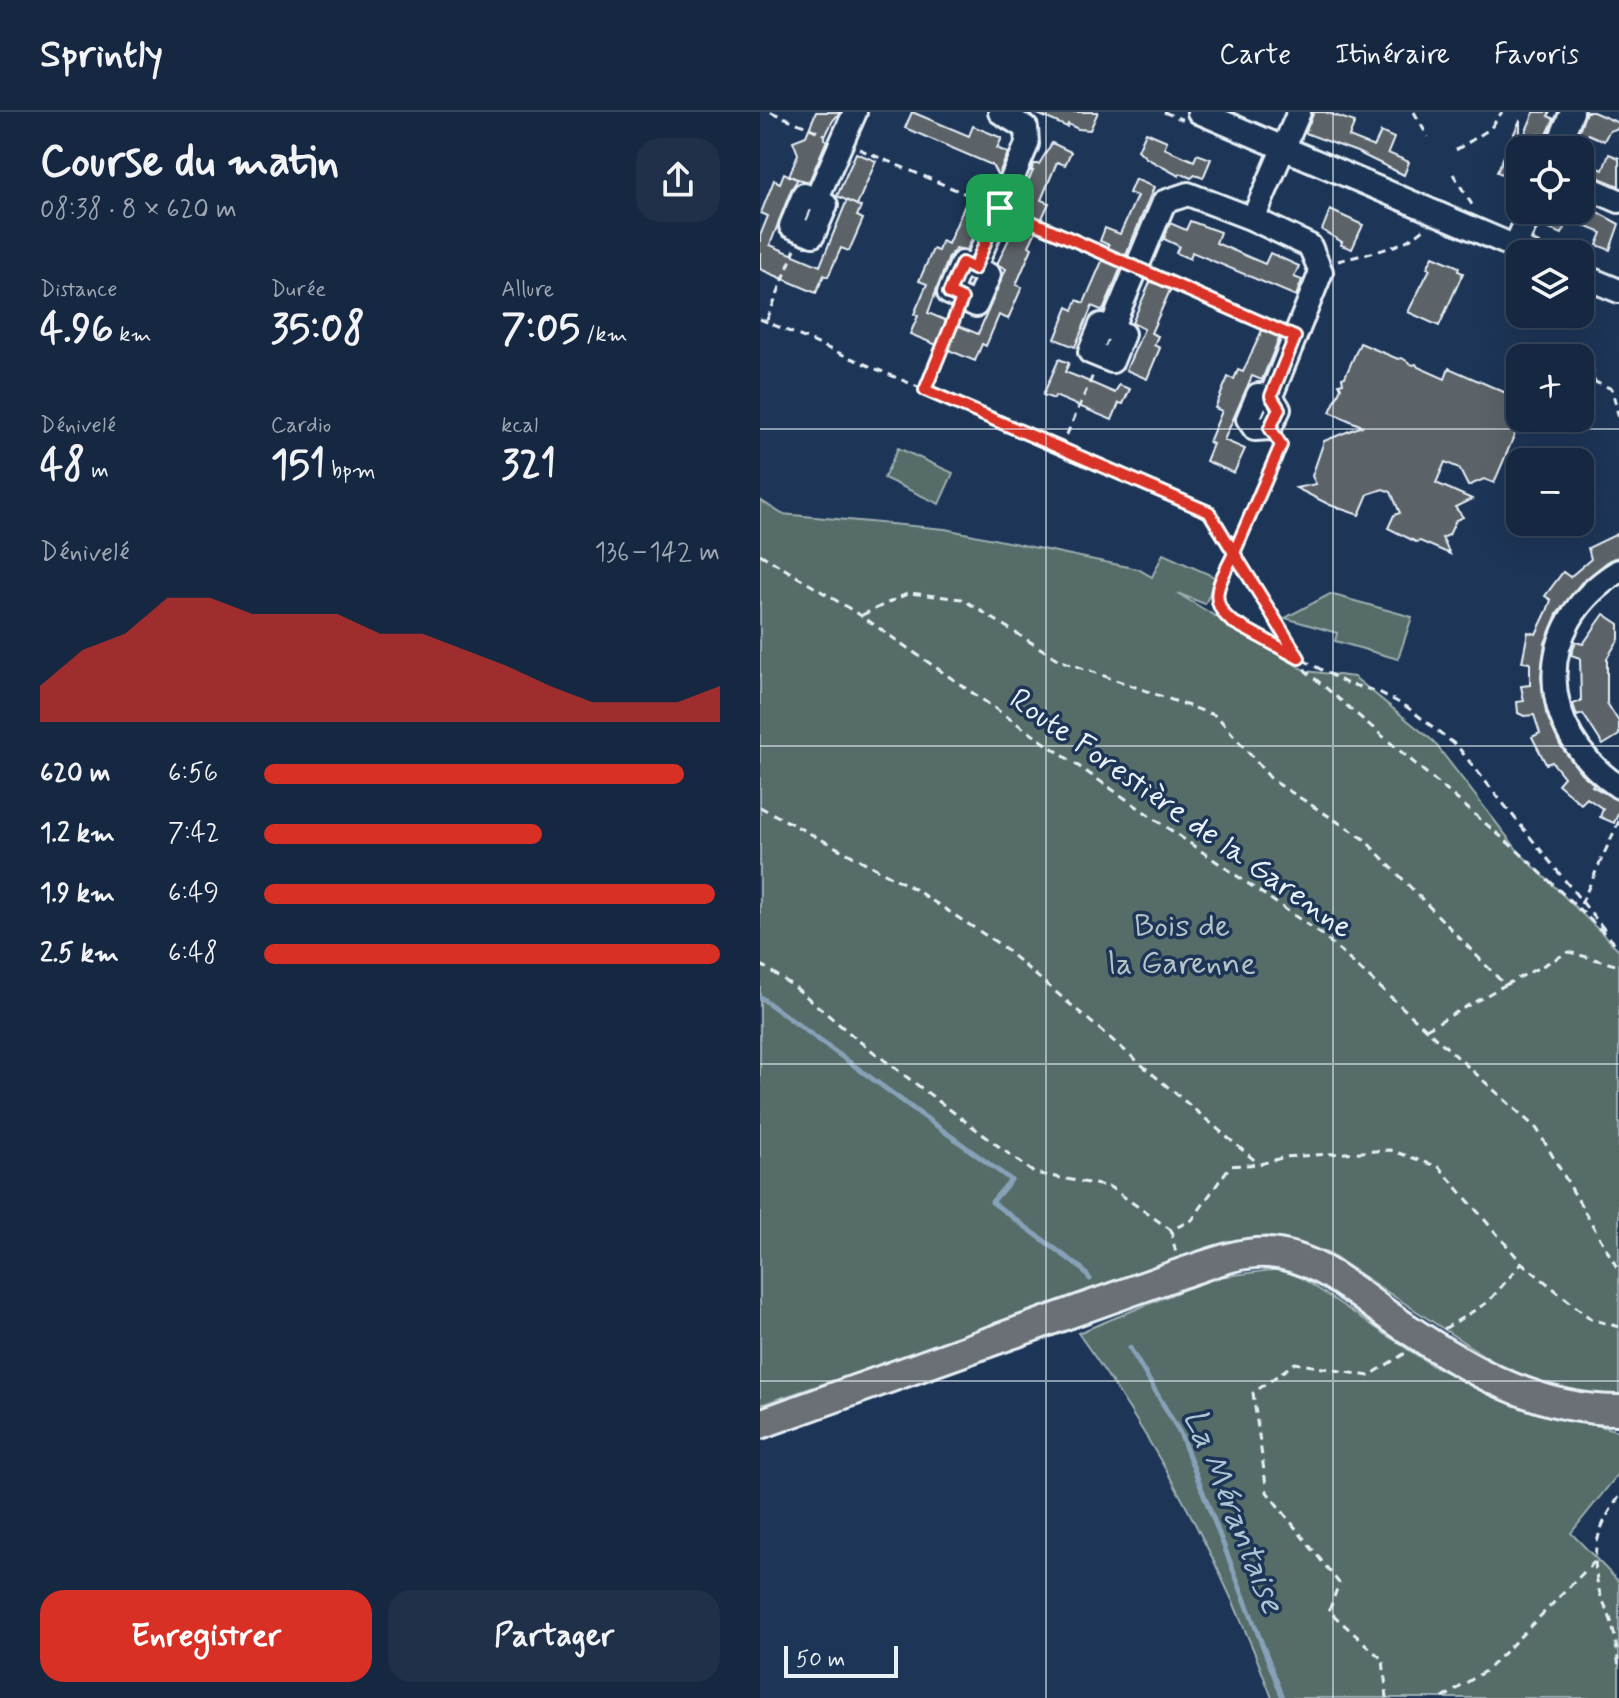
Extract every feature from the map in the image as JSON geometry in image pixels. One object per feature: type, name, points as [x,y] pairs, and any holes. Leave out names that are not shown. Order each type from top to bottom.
[{"type":"main road","points":[[760,1424],[1179,1274],[1251,1254],[1280,1255],[1320,1269],[1470,1368],[1521,1391],[1555,1403],[1596,1410],[1619,1410]]},
{"type":"street","points":[[802,231],[791,226],[804,195],[816,200],[855,112]]},
{"type":"street","points":[[962,299],[949,293],[962,263],[974,269],[1027,144],[1026,128],[1000,112]]},
{"type":"street","points":[[1199,112],[1506,242]]},
{"type":"street","points":[[1253,219],[1299,112]]},
{"type":"street","points":[[1562,136],[1572,112]]},
{"type":"street","points":[[1594,190],[1619,201]]},
{"type":"street","points":[[1101,356],[1090,352],[1101,325],[1111,329],[1164,202],[1188,194],[1253,219],[1310,246],[1321,272],[1271,396],[1258,395],[1248,419],[1255,429],[1270,428]]},
{"type":"street","points":[[1594,281],[1619,291]]},
{"type":"street","points":[[1619,571],[1585,597],[1573,614],[1559,645],[1554,669],[1559,713],[1566,731],[1588,763],[1619,787]]},
{"type":"path","points":[[771,112],[1295,337]]},
{"type":"path","points":[[1414,112],[1428,137]]},
{"type":"path","points":[[1456,150],[1490,129],[1502,112]]},
{"type":"path","points":[[1453,174],[1479,217]]},
{"type":"path","points":[[1318,266],[1393,247],[1416,236],[1429,225]]},
{"type":"path","points":[[766,322],[802,231]]},
{"type":"path","points":[[925,390],[962,299]]},
{"type":"path","points":[[760,319],[1209,512],[1306,671],[1519,852],[1619,946]]},
{"type":"path","points":[[1061,448],[1101,356]]},
{"type":"path","points":[[1594,377],[1595,382],[1612,389],[1619,419]]},
{"type":"path","points":[[1270,428],[1281,445],[1216,595],[1216,604],[1221,613],[1346,683],[1379,692],[1407,707],[1457,746],[1581,904],[1619,946]]},
{"type":"path","name":"Route Forestière de la Garenne","points":[[760,554],[860,615],[1321,934],[1537,1129],[1619,1271]]},
{"type":"path","points":[[860,615],[909,593],[962,599],[1059,660],[1217,716],[1272,780],[1363,838],[1505,985]]},
{"type":"path","points":[[760,807],[911,887],[999,944],[1260,1164]]},
{"type":"path","points":[[1581,904],[1619,821]]},
{"type":"path","points":[[1426,1029],[1569,952],[1619,966]]},
{"type":"path","points":[[760,964],[796,988],[859,1041],[1034,1173],[1110,1187],[1171,1230],[1192,1220],[1230,1166],[1260,1164],[1285,1157],[1390,1150],[1439,1167],[1522,1263],[1591,1319],[1619,1327]]},
{"type":"path","points":[[1387,1698],[1383,1660],[1329,1611],[1339,1583],[1267,1492],[1253,1393],[1295,1363],[1369,1376],[1488,1302],[1522,1263]]},
{"type":"path","points":[[1619,1497],[1603,1518],[1596,1539],[1595,1561],[1599,1592],[1612,1625],[1619,1668]]},
{"type":"path","points":[[1443,1698],[1488,1669],[1595,1561]]},
{"type":"green space","points":[[898,448],[953,473],[939,504],[884,478]]},
{"type":"green space","name":"Bois de la Garenne","points":[[760,500],[782,514],[945,529],[1138,569],[1152,577],[1163,554],[1217,578],[1205,604],[1177,593],[1306,671],[1354,677],[1433,741],[1519,852],[1619,950],[1619,1395],[1572,1392],[1503,1368],[1328,1253],[1266,1236],[760,1405]]},
{"type":"green space","points":[[1330,594],[1412,617],[1398,659],[1335,641],[1337,633],[1285,618]]},
{"type":"green space","points":[[1287,1268],[1433,1366],[1520,1406],[1619,1431],[1619,1473],[1571,1533],[1619,1582],[1619,1698],[1272,1698],[1233,1602],[1187,1509],[1136,1419],[1078,1333],[1212,1278]]},
{"type":"building","points":[[816,112],[840,112],[824,139],[827,140],[809,182],[798,179],[791,190],[770,245],[820,266],[847,200],[861,207],[857,216],[863,219],[849,251],[841,248],[828,277],[824,275],[816,293],[760,269],[760,236],[768,216],[761,213],[774,180],[780,183],[784,173],[789,175],[798,154],[793,141],[806,136]]},
{"type":"building","points":[[912,112],[969,136],[973,126],[1002,138],[997,148],[1008,153],[998,176],[992,165],[905,128]]},
{"type":"building","points":[[1033,112],[1098,112],[1090,130],[1068,124],[1067,127]]},
{"type":"building","points":[[1314,112],[1325,112],[1355,122],[1349,137],[1374,147],[1381,132],[1394,138],[1388,153],[1409,162],[1404,175],[1357,152],[1305,133]]},
{"type":"building","points":[[1534,112],[1550,112],[1548,116],[1554,119],[1546,136],[1524,136]]},
{"type":"building","points":[[1586,112],[1619,123],[1619,128],[1609,131],[1604,141],[1588,134],[1577,136]]},
{"type":"building","points":[[1520,120],[1520,136],[1513,136]]},
{"type":"building","points":[[1146,132],[1167,141],[1164,148],[1194,161],[1197,154],[1211,159],[1203,178],[1195,175],[1191,178],[1180,173],[1179,176],[1146,158],[1138,150]]},
{"type":"building","points":[[1052,143],[1071,152],[1065,165],[1057,162],[1041,200],[1049,203],[1029,246],[1032,248],[1016,285],[1022,287],[1008,319],[999,315],[986,346],[982,344],[975,361],[910,334],[918,316],[914,314],[927,284],[919,281],[933,249],[938,251],[942,241],[948,244],[967,200],[985,208],[967,250],[956,248],[949,257],[928,313],[978,334],[1006,269],[997,264],[1026,203],[1030,186],[1026,185],[1031,171]]},
{"type":"building","points":[[1506,152],[1506,176],[1497,172]]},
{"type":"building","points":[[856,153],[876,161],[857,205],[837,196]]},
{"type":"building","points":[[1609,154],[1619,158],[1619,186],[1594,176],[1594,166],[1603,170]]},
{"type":"building","points":[[1135,179],[1154,187],[1103,311],[1092,306],[1075,347],[1055,339],[1068,307],[1073,310],[1077,300],[1084,303],[1109,245],[1100,241],[1105,228],[1120,234],[1137,196],[1129,193]]},
{"type":"building","points":[[1330,210],[1363,225],[1352,249],[1341,245],[1342,242],[1322,230]]},
{"type":"building","points":[[1594,210],[1619,224],[1610,250],[1597,245],[1602,233],[1580,224],[1594,224]]},
{"type":"building","points":[[1190,221],[1220,232],[1216,243],[1265,264],[1270,253],[1299,266],[1294,277],[1302,280],[1296,296],[1192,252],[1190,259],[1176,253],[1179,246],[1164,239],[1170,223],[1186,230]]},
{"type":"building","points":[[1551,224],[1566,224],[1562,234],[1549,229]]},
{"type":"building","points":[[1433,256],[1459,267],[1458,271],[1463,273],[1439,326],[1408,312],[1430,269],[1427,268]]},
{"type":"building","points":[[1151,280],[1171,288],[1151,333],[1158,336],[1154,345],[1160,348],[1147,379],[1126,370],[1144,329],[1132,323]]},
{"type":"building","points":[[1263,328],[1280,336],[1262,380],[1252,376],[1224,440],[1245,449],[1234,473],[1206,461],[1213,444],[1209,442],[1222,411],[1215,408],[1228,377],[1234,379],[1238,370],[1243,372]]},
{"type":"building","points":[[1360,343],[1402,358],[1445,379],[1449,368],[1506,393],[1506,432],[1516,432],[1509,448],[1506,448],[1494,483],[1484,479],[1468,486],[1459,468],[1445,462],[1436,483],[1472,499],[1455,507],[1463,517],[1456,520],[1449,535],[1442,538],[1450,554],[1388,528],[1394,515],[1400,513],[1391,492],[1383,489],[1368,494],[1359,515],[1296,488],[1316,484],[1312,476],[1324,441],[1362,426],[1330,412],[1341,388],[1339,384]]},
{"type":"building","points":[[1059,359],[1069,363],[1065,372],[1115,393],[1119,385],[1130,389],[1123,404],[1119,403],[1112,420],[1055,396],[1054,399],[1043,395]]},
{"type":"building","points":[[1619,533],[1619,557],[1610,560],[1581,583],[1557,614],[1545,643],[1541,677],[1546,713],[1560,745],[1581,773],[1594,784],[1592,786],[1619,801],[1619,812],[1614,823],[1600,817],[1603,809],[1587,798],[1581,804],[1558,784],[1564,777],[1552,762],[1546,764],[1532,737],[1540,733],[1534,715],[1518,713],[1517,702],[1524,701],[1521,686],[1530,685],[1530,663],[1522,662],[1528,632],[1536,634],[1551,600],[1545,596],[1563,572],[1570,577],[1591,559],[1588,548]]},
{"type":"building","points":[[1604,614],[1619,624],[1619,639],[1607,658],[1607,703],[1619,722],[1619,735],[1603,745],[1583,714],[1577,716],[1573,704],[1581,701],[1580,658],[1571,655],[1576,642],[1583,644]]},
{"type":"waterway","points":[[760,997],[1011,1180],[992,1202],[1081,1268],[1090,1279]]},
{"type":"waterway","name":"La Mérantaise","points":[[1130,1348],[1180,1433],[1283,1698]]},
{"type":"route","points":[[1000,208],[974,269],[962,263],[949,293],[962,299],[925,390],[1209,512],[1234,553],[1216,595],[1216,604],[1221,613],[1299,658],[1234,553],[1281,445],[1270,428],[1279,409],[1271,396],[1295,337],[1000,208]]}]
